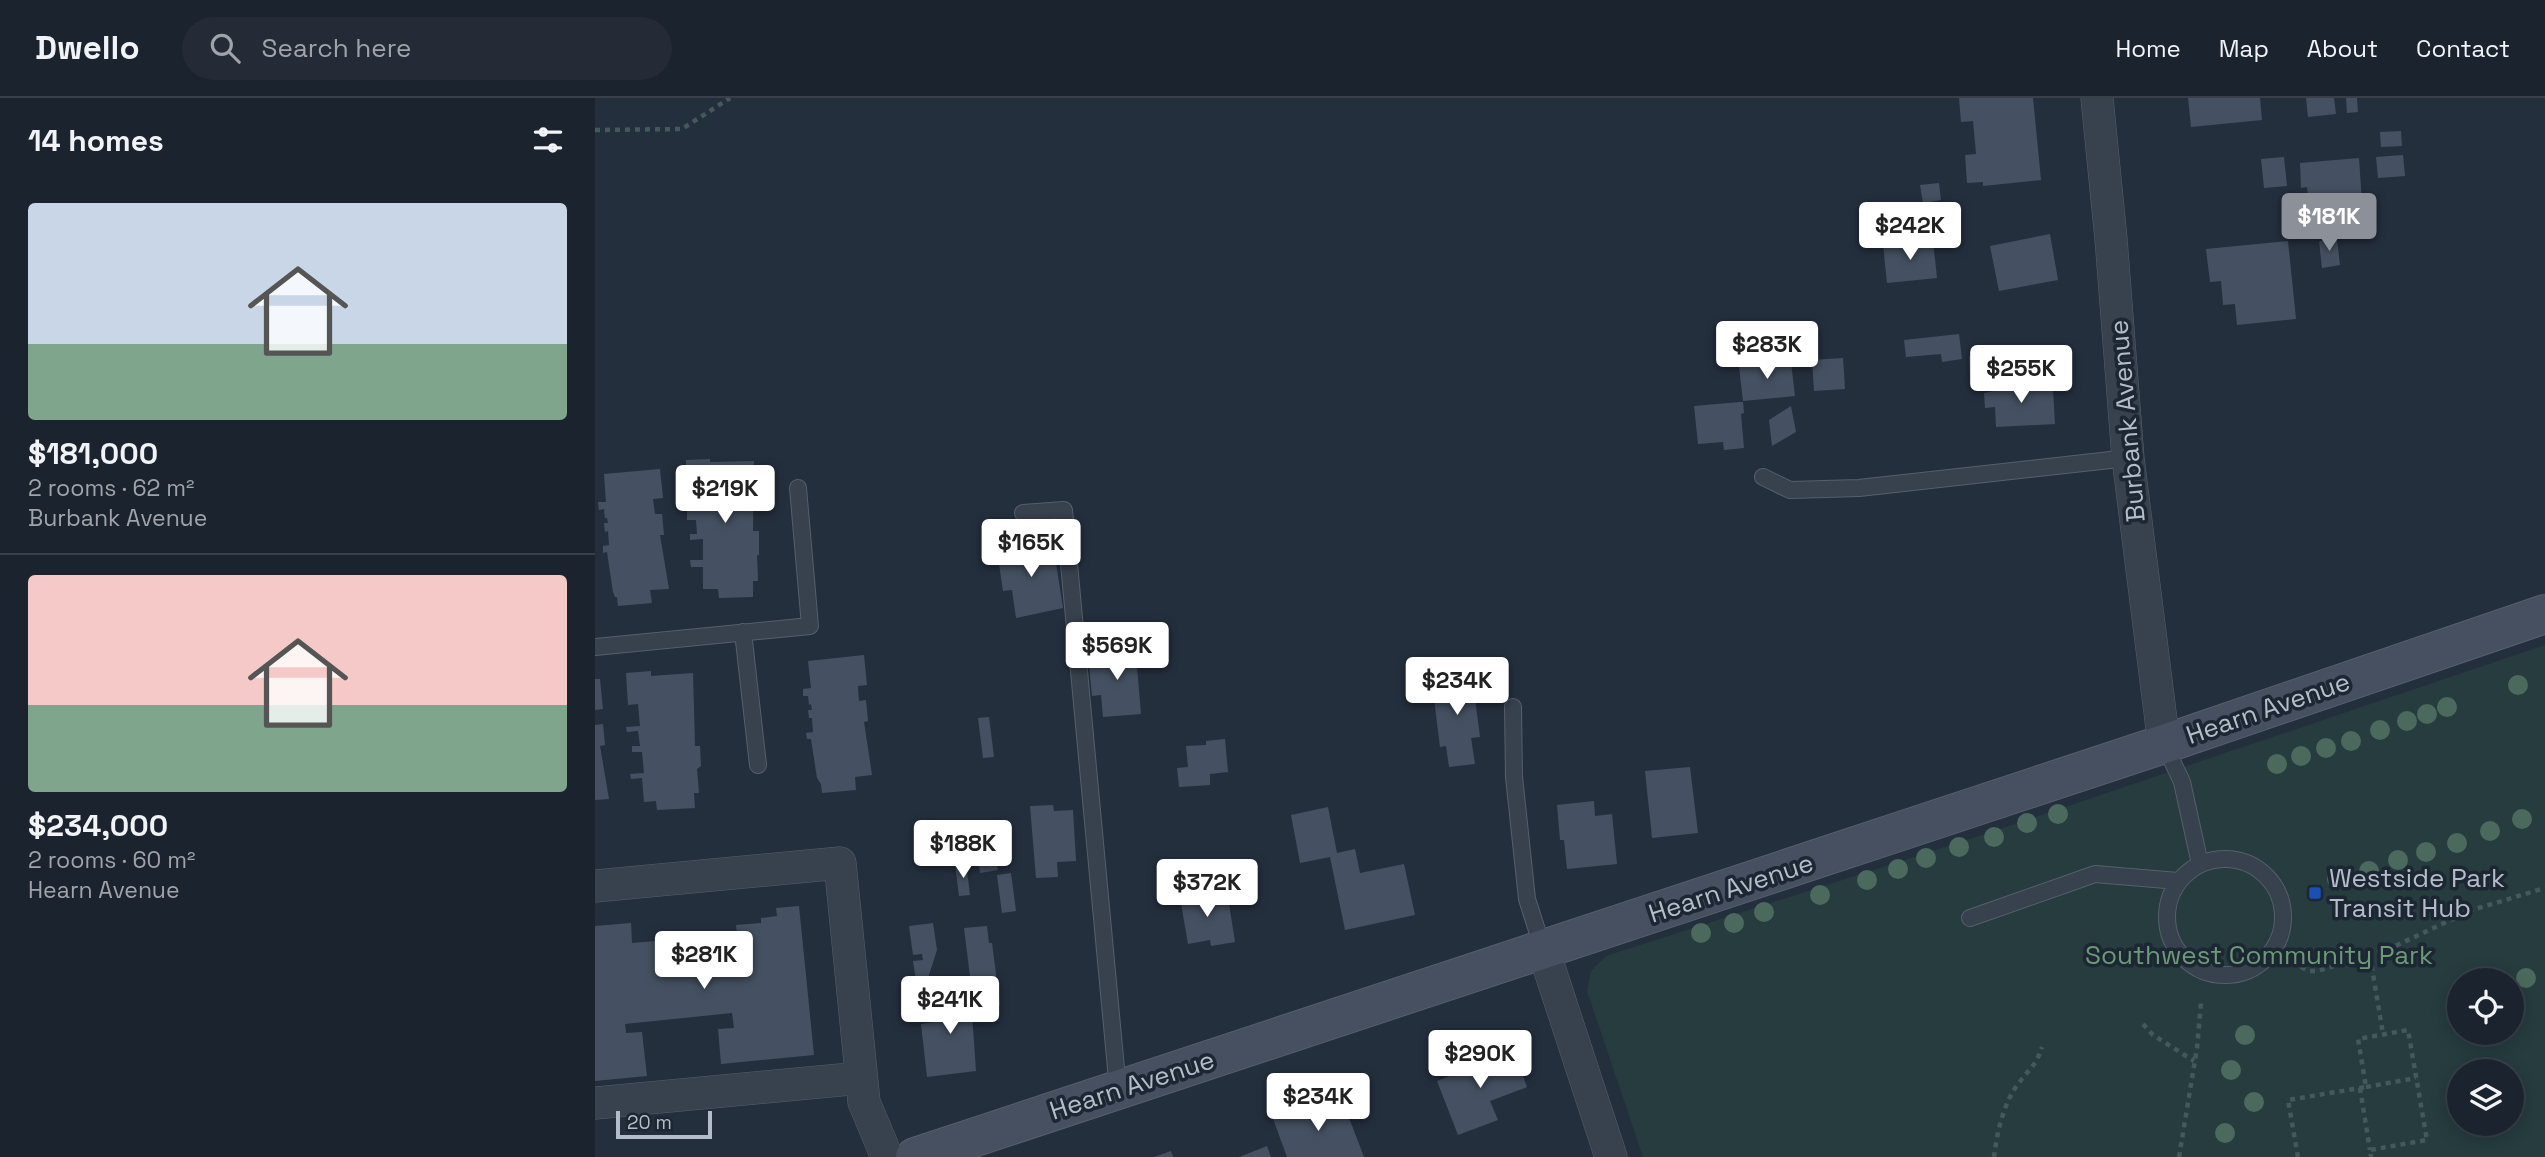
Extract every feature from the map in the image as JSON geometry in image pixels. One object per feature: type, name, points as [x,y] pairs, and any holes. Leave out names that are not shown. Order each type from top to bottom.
[{"type":"main road","name":"Hearn Avenue","points":[[915,1157],[2164,744],[2545,614]]},
{"type":"street","name":"Burbank Avenue","points":[[2097,98],[2128,458],[2164,744]]},
{"type":"street","points":[[595,886],[841,863],[864,1102],[887,1157]]},
{"type":"street","points":[[1543,949],[1611,1157]]},
{"type":"street","points":[[595,1102],[861,1078]]},
{"type":"lane","points":[[1763,477],[1790,490],[1859,488],[2128,458]]},
{"type":"lane","points":[[595,647],[810,625],[799,488]]},
{"type":"lane","points":[[1023,513],[1064,510],[1118,1090]]},
{"type":"lane","points":[[743,632],[758,765]]},
{"type":"lane","points":[[1513,707],[1514,777],[1527,899],[1543,949]]},
{"type":"lane","points":[[2164,744],[2182,782],[2200,864]]},
{"type":"lane","points":[[2230,859],[2245,862],[2262,871],[2274,886],[2282,904],[2283,924],[2277,942],[2266,958],[2250,970],[2231,975],[2212,974],[2194,966],[2179,954],[2170,936],[2166,918],[2169,898],[2178,881],[2200,864],[2230,859]]},
{"type":"lane","points":[[1971,918],[2095,874],[2178,881]]},
{"type":"path","points":[[595,130],[682,129],[730,98]]},
{"type":"path","points":[[2301,967],[2318,971],[2370,956],[2454,917],[2545,888]]},
{"type":"path","points":[[2370,956],[2383,1034]]},
{"type":"path","points":[[2179,1157],[2195,1061],[2201,1003]]},
{"type":"path","points":[[2143,1024],[2153,1035],[2195,1061]]},
{"type":"path","points":[[2370,1150],[2427,1140],[2408,1030],[2358,1039],[2363,1087],[2370,1150],[2371,1157]]},
{"type":"path","points":[[1994,1157],[1997,1134],[2010,1097],[2036,1064],[2042,1047]]},
{"type":"path","points":[[2298,1157],[2288,1101],[2416,1077]]},
{"type":"green space","name":"Southwest Community Park","points":[[2545,645],[2545,1157],[1643,1157],[1587,991],[1591,971],[1606,956],[1982,835]]},
{"type":"building","points":[[1959,98],[2033,98],[2041,180],[1983,186],[1983,182],[1967,183],[1965,155],[1976,154],[1973,121],[1961,122]]},
{"type":"building","points":[[2188,98],[2260,98],[2262,120],[2191,127]]},
{"type":"building","points":[[2306,98],[2334,98],[2336,114],[2308,117]]},
{"type":"building","points":[[2346,98],[2357,98],[2358,112],[2347,113]]},
{"type":"building","points":[[2401,131],[2402,146],[2381,147],[2380,132]]},
{"type":"building","points":[[2403,155],[2405,176],[2378,178],[2376,157]]},
{"type":"building","points":[[2284,157],[2287,186],[2264,188],[2261,159]]},
{"type":"building","points":[[2359,158],[2362,203],[2309,204],[2307,187],[2301,188],[2300,163]]},
{"type":"building","points":[[1939,183],[1941,200],[1923,203],[1920,185]]},
{"type":"building","points":[[2050,234],[2058,280],[1999,291],[1990,246]]},
{"type":"building","points":[[2337,239],[2340,265],[2322,268],[2319,241]]},
{"type":"building","points":[[1933,240],[1937,278],[1887,283],[1883,245]]},
{"type":"building","points":[[2288,241],[2296,319],[2237,325],[2235,304],[2223,305],[2221,281],[2210,282],[2206,249]]},
{"type":"building","points":[[1959,334],[1962,359],[1942,362],[1941,354],[1906,357],[1904,340]]},
{"type":"building","points":[[1998,354],[1999,374],[1970,377],[1969,356]]},
{"type":"building","points":[[1843,358],[1845,389],[1814,391],[1812,360]]},
{"type":"building","points":[[1791,362],[1795,396],[1743,401],[1739,367]]},
{"type":"building","points":[[2026,380],[2026,390],[2053,389],[2055,424],[1996,427],[1995,407],[1985,408],[1984,393],[1994,391],[1993,382]]},
{"type":"building","points":[[1743,402],[1744,413],[1741,414],[1744,448],[1724,450],[1723,442],[1698,444],[1694,406]]},
{"type":"building","points":[[1791,406],[1796,432],[1772,446],[1769,420]]},
{"type":"building","points":[[710,459],[710,462],[754,461],[753,531],[759,531],[759,555],[758,581],[753,581],[753,597],[719,598],[718,589],[703,589],[703,567],[691,567],[690,560],[703,560],[703,539],[690,540],[690,534],[697,534],[696,520],[687,520],[687,511],[699,511],[698,492],[686,492],[686,460]]},
{"type":"building","points":[[660,469],[663,498],[653,499],[655,514],[662,514],[664,535],[660,535],[669,589],[650,590],[652,603],[618,606],[613,592],[607,552],[603,553],[603,546],[609,545],[608,531],[605,532],[604,523],[608,523],[607,518],[604,509],[599,510],[598,502],[606,502],[604,474]]},
{"type":"building","points":[[1039,541],[1041,552],[1054,550],[1063,608],[1016,618],[1012,590],[1003,591],[998,557],[1009,556],[1008,546]]},
{"type":"building","points":[[1135,644],[1141,714],[1103,717],[1101,695],[1092,696],[1089,665],[1099,664],[1098,660],[1112,659],[1110,646]]},
{"type":"building","points":[[864,655],[867,685],[858,686],[859,701],[866,700],[868,721],[864,722],[872,775],[855,777],[856,790],[822,793],[811,739],[807,739],[806,733],[813,732],[812,718],[809,718],[808,710],[812,710],[811,704],[809,705],[808,696],[803,696],[803,689],[811,688],[808,661]]},
{"type":"building","points":[[1463,666],[1465,676],[1472,675],[1480,737],[1471,738],[1475,764],[1449,767],[1446,746],[1440,747],[1432,683],[1452,681],[1450,667]]},
{"type":"building","points":[[651,671],[651,676],[693,673],[695,746],[700,746],[701,766],[697,769],[699,793],[694,793],[695,808],[657,810],[656,801],[644,802],[642,778],[631,779],[630,774],[644,773],[642,752],[632,752],[632,746],[640,746],[638,731],[627,732],[626,727],[640,726],[638,704],[628,705],[626,673]]},
{"type":"building","points":[[595,679],[600,679],[603,709],[595,710]]},
{"type":"building","points":[[989,717],[994,757],[983,758],[978,718]]},
{"type":"building","points":[[603,724],[605,745],[600,746],[609,799],[595,800],[595,725]]},
{"type":"building","points":[[1225,739],[1228,772],[1210,774],[1210,785],[1179,787],[1177,768],[1188,767],[1186,746],[1206,745],[1206,741]]},
{"type":"building","points":[[1690,767],[1698,833],[1652,838],[1645,771]]},
{"type":"building","points":[[1594,801],[1595,816],[1612,814],[1617,864],[1567,869],[1564,840],[1560,840],[1557,805]]},
{"type":"building","points":[[1053,805],[1054,811],[1073,810],[1076,861],[1057,862],[1058,877],[1036,878],[1030,806]]},
{"type":"building","points":[[1328,807],[1337,853],[1355,849],[1360,873],[1404,864],[1415,915],[1345,930],[1330,857],[1300,863],[1291,815]]},
{"type":"building","points":[[987,823],[988,835],[929,838],[928,826]]},
{"type":"building","points":[[995,856],[998,870],[980,873],[978,858]]},
{"type":"building","points":[[966,863],[970,895],[959,896],[955,865]]},
{"type":"building","points":[[1011,873],[1016,911],[1002,913],[997,875]]},
{"type":"building","points":[[1197,889],[1199,902],[1228,897],[1235,942],[1211,946],[1210,940],[1188,944],[1179,892]]},
{"type":"building","points":[[799,906],[814,1055],[721,1064],[718,1029],[734,1028],[732,1013],[625,1024],[626,1033],[642,1032],[647,1076],[595,1081],[595,926],[631,923],[632,943],[737,934],[736,925],[761,923],[761,918],[777,916],[776,908]]},
{"type":"building","points":[[933,923],[937,950],[927,981],[917,987],[913,961],[923,960],[922,954],[913,955],[909,926]]},
{"type":"building","points":[[987,926],[989,943],[992,943],[1000,1005],[974,1009],[964,928]]},
{"type":"building","points":[[966,989],[969,1013],[972,1013],[976,1071],[927,1077],[921,1024],[935,1022],[934,1011],[938,1011],[935,993]]},
{"type":"building","points":[[1514,1051],[1527,1087],[1490,1101],[1498,1120],[1458,1135],[1437,1081],[1452,1075],[1449,1068],[1476,1058],[1479,1064]]},
{"type":"building","points":[[1343,1102],[1364,1157],[1287,1157],[1272,1116],[1306,1103],[1310,1114]]},
{"type":"building","points":[[1267,1146],[1271,1157],[1239,1157]]},
{"type":"building","points":[[1171,1151],[1173,1157],[1154,1157]]},
{"type":"place","name":"Westside Park Transit Hub","points":[[2315,893]]}]
